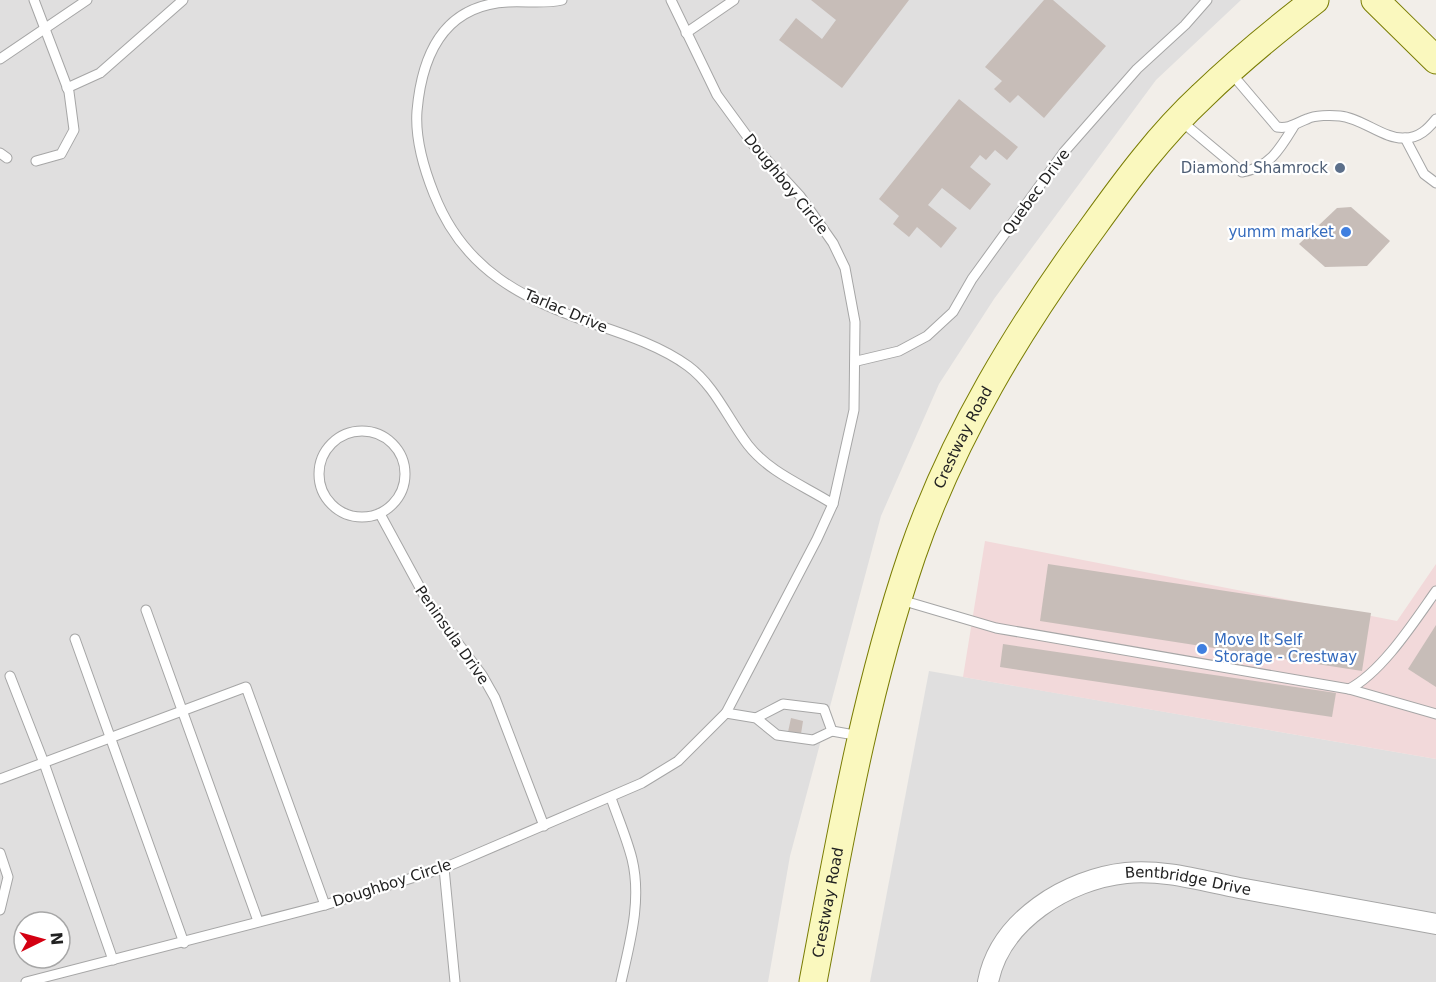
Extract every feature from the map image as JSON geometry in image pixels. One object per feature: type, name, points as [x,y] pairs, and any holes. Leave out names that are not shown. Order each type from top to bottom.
[{"type":"main road","name":"Crestway Road","points":[[813,982],[862,736],[898,599],[938,488],[970,420],[1036,307],[1136,169],[1180,119],[1230,71],[1315,0]]},
{"type":"main road","points":[[1375,0],[1436,60]]},
{"type":"street","name":"Bentbridge Drive","points":[[988,982],[1002,948],[1035,910],[1079,884],[1127,873],[1178,877],[1436,924]]},
{"type":"lane","points":[[34,0],[67,88],[74,130],[61,154],[36,161]]},
{"type":"lane","points":[[0,58],[87,0]]},
{"type":"lane","points":[[67,88],[99,73],[183,0]]},
{"type":"lane","name":"Tarlac Drive","points":[[562,0],[549,3],[507,2],[469,10],[453,21],[430,50],[420,82],[417,115],[420,147],[428,179],[444,220],[472,259],[525,296],[623,334],[687,365],[706,382],[749,446],[770,466],[833,504]]},
{"type":"lane","name":"Doughboy Circle","points":[[26,982],[325,905],[444,868],[611,798],[678,761],[726,713],[817,540],[833,504],[854,410],[857,361],[855,322],[845,268],[833,243],[800,196],[755,147],[717,95],[671,0]]},
{"type":"lane","points":[[686,33],[734,0]]},
{"type":"lane","name":"Quebec Drive","points":[[857,361],[899,351],[927,336],[953,312],[972,279],[1064,152],[1137,69],[1185,25],[1207,0]]},
{"type":"lane","points":[[1230,71],[1277,127],[1294,126]]},
{"type":"lane","points":[[1180,119],[1242,172],[1257,169],[1270,160],[1294,126],[1308,118],[1338,116],[1358,120],[1390,136],[1405,138],[1425,132],[1436,119]]},
{"type":"lane","points":[[1405,138],[1424,174],[1436,183]]},
{"type":"lane","points":[[354,431],[374,432],[392,443],[403,461],[405,482],[396,501],[380,514],[359,518],[339,512],[325,496],[318,477],[322,456],[335,440],[354,431]]},
{"type":"lane","name":"Peninsula Drive","points":[[380,514],[430,606],[482,675],[495,698],[544,826]]},
{"type":"lane","points":[[1349,689],[1359,684],[1401,641],[1436,591]]},
{"type":"lane","points":[[898,599],[996,628],[1349,689],[1436,714]]},
{"type":"lane","points":[[146,610],[258,921]]},
{"type":"lane","points":[[75,639],[184,943]]},
{"type":"lane","points":[[10,676],[44,763],[113,960]]},
{"type":"lane","points":[[0,779],[246,687],[325,905]]},
{"type":"lane","points":[[756,718],[783,704],[824,709],[832,731]]},
{"type":"lane","points":[[726,713],[756,718],[777,735],[813,740],[832,731],[862,736]]},
{"type":"lane","points":[[611,798],[632,859],[636,886],[635,916],[621,982]]},
{"type":"lane","points":[[0,853],[8,877],[0,910]]},
{"type":"lane","points":[[444,868],[455,982]]},
{"type":"shaded area","points":[[0,0],[1241,0],[1156,80],[994,299],[939,384],[881,516],[790,856],[768,982],[0,982]]},
{"type":"shaded area","name":"Move It Self Storage - Crestway","points":[[985,541],[1397,621],[1436,564],[1436,759],[963,677]]},
{"type":"shaded area","points":[[929,671],[1436,759],[1436,982],[870,982]]},
{"type":"building","points":[[811,0],[909,0],[842,88],[779,40],[796,18],[822,39],[836,20]]},
{"type":"building","points":[[1044,0],[1053,0],[1106,46],[1044,118],[1018,95],[1010,103],[994,89],[1002,81],[985,67]]},
{"type":"building","points":[[959,99],[1018,147],[1007,160],[995,150],[986,160],[980,155],[970,167],[991,184],[970,210],[942,188],[928,205],[957,228],[941,248],[917,227],[909,237],[893,224],[899,216],[879,199]]},
{"type":"building","name":"yumm market","points":[[1351,207],[1390,241],[1367,266],[1325,267],[1299,244],[1337,208]]},
{"type":"building","points":[[1048,564],[1371,613],[1362,671],[1040,621]]},
{"type":"building","points":[[1436,625],[1436,687],[1408,669]]},
{"type":"building","points":[[1003,644],[1336,693],[1332,717],[1000,667]]},
{"type":"building","points":[[791,718],[803,721],[801,734],[788,732]]},
{"type":"place","name":"Diamond Shamrock","points":[[1340,168]]},
{"type":"place","name":"yumm market","points":[[1346,232]]},
{"type":"place","name":"Move It Self Storage - Crestway","points":[[1202,649]]}]
